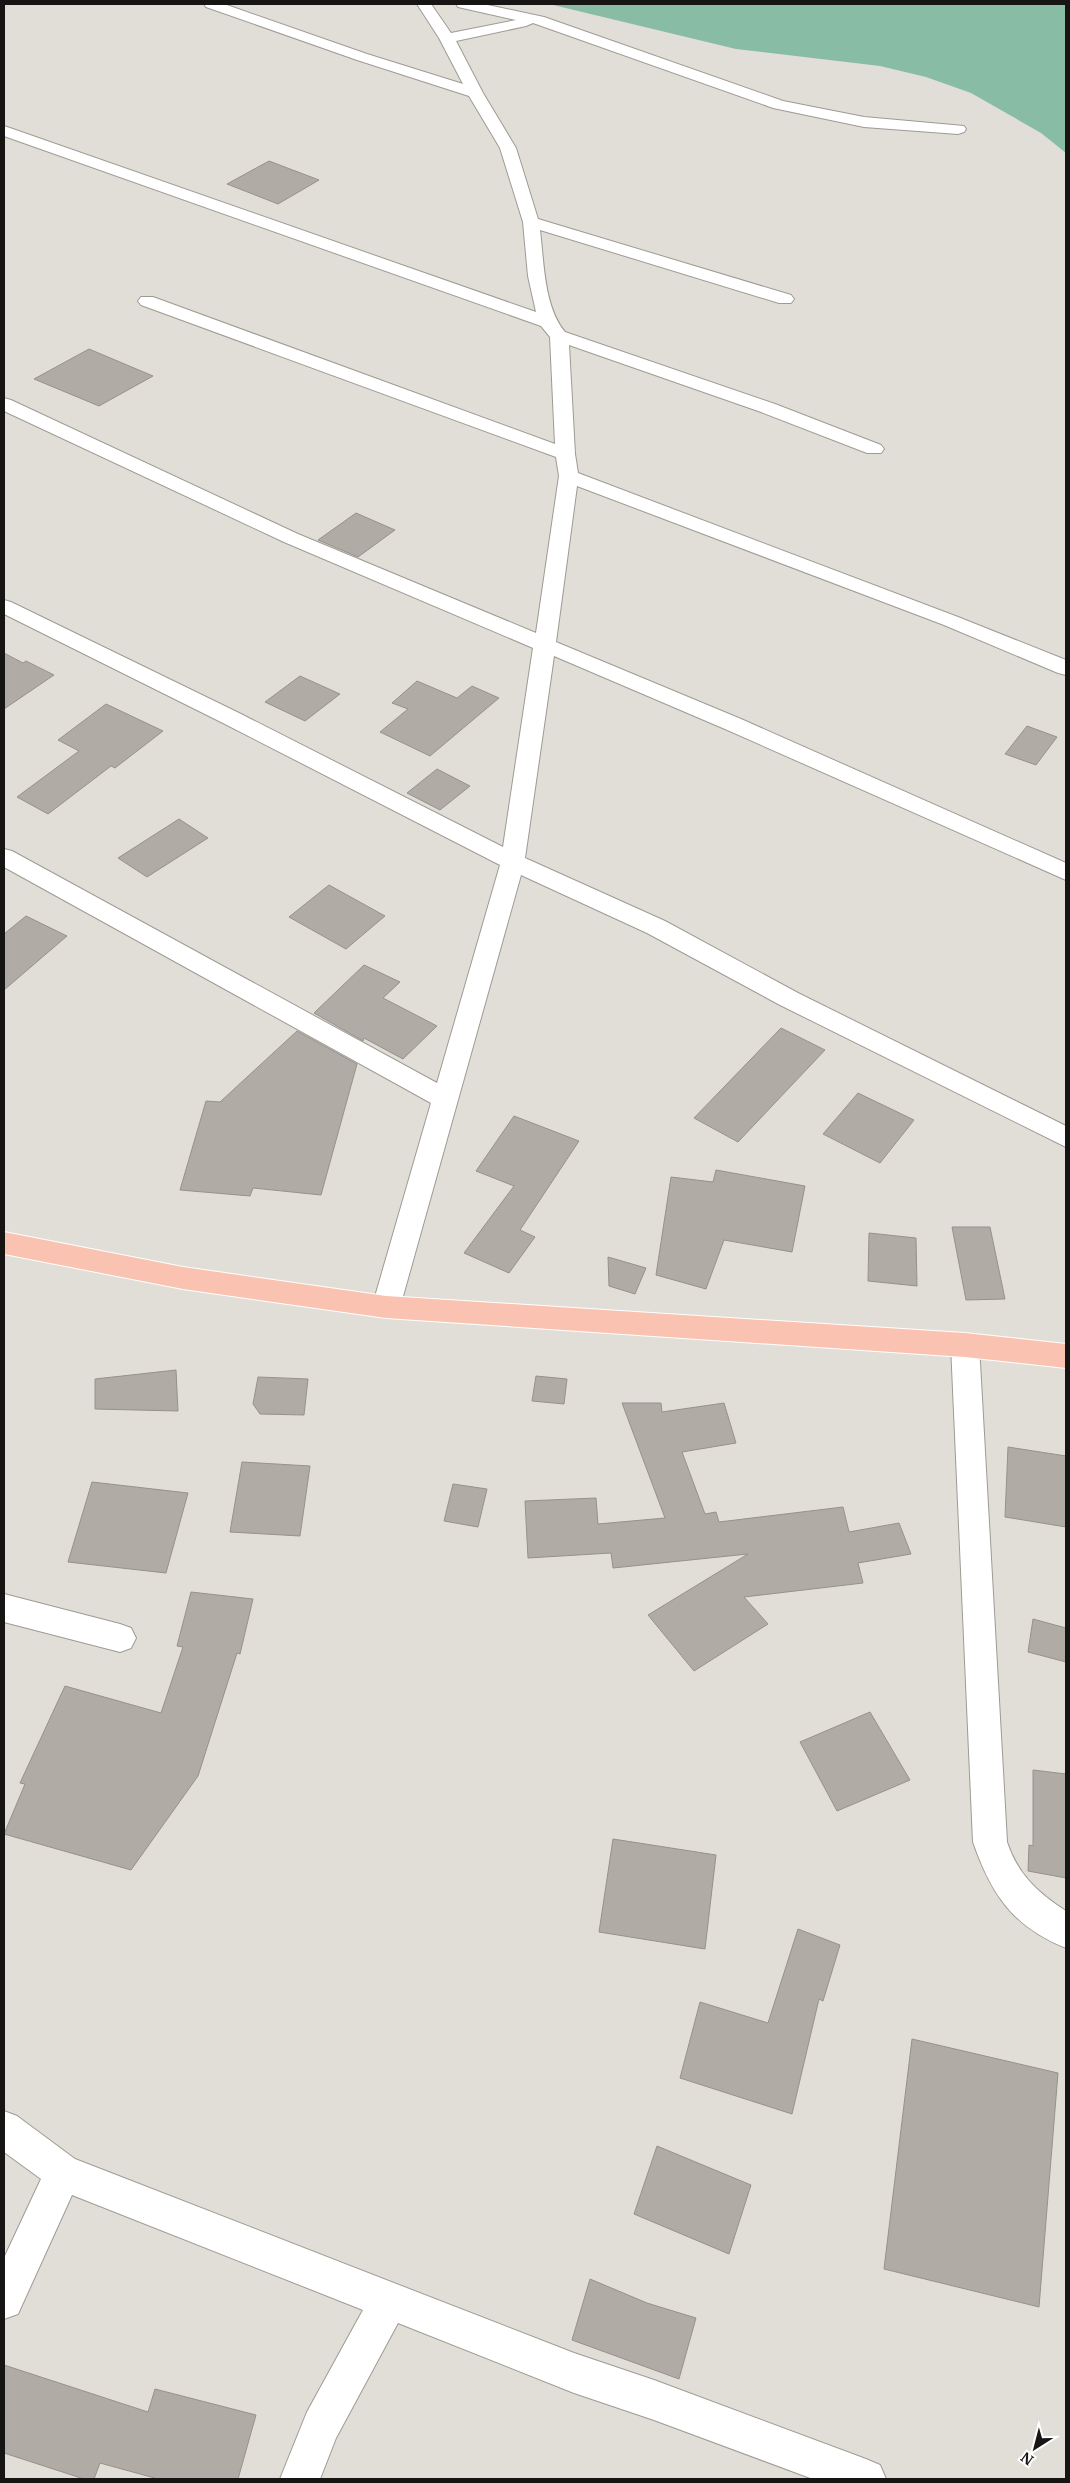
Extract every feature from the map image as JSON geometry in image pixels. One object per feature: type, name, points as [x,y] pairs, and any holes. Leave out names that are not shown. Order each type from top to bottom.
[{"type":"main road","points":[[4,1243],[183,1278],[386,1307],[965,1345],[1066,1356]]},
{"type":"street","points":[[211,4],[362,57],[475,93]]},
{"type":"street","points":[[386,1307],[513,862],[546,645],[569,476],[565,454],[553,329],[537,276],[531,222],[508,148],[475,93],[446,38],[424,4]]},
{"type":"street","points":[[463,4],[539,20],[779,105],[864,122],[958,129]]},
{"type":"street","points":[[446,38],[539,20]]},
{"type":"street","points":[[4,131],[553,329],[874,448]]},
{"type":"street","points":[[531,222],[785,299]]},
{"type":"street","points":[[147,301],[565,454]]},
{"type":"street","points":[[4,404],[291,538],[876,786],[1066,872]]},
{"type":"street","points":[[569,476],[951,621],[1066,668]]},
{"type":"street","points":[[4,606],[231,718],[513,862],[656,928],[789,999],[1066,1136]]},
{"type":"street","points":[[8,863],[445,1099]]},
{"type":"street","points":[[965,1345],[990,1842],[998,1869],[1019,1899],[1066,1931]]},
{"type":"street","points":[[4,1608],[120,1638]]},
{"type":"street","points":[[4,2129],[63,2173],[574,2372],[866,2479]]},
{"type":"street","points":[[4,2300],[63,2173]]},
{"type":"street","points":[[300,2479],[321,2426],[390,2300]]},
{"type":"green space","points":[[549,4],[1066,4],[1066,153],[1041,133],[971,93],[926,77],[880,66],[736,49]]},
{"type":"building","points":[[269,161],[319,180],[278,204],[227,184]]},
{"type":"building","points":[[89,349],[153,376],[99,406],[34,379]]},
{"type":"building","points":[[356,513],[395,530],[358,557],[318,540]]},
{"type":"building","points":[[4,653],[23,663],[26,661],[54,675],[4,709]]},
{"type":"building","points":[[300,676],[340,694],[305,721],[265,702]]},
{"type":"building","points":[[417,681],[457,698],[472,686],[499,698],[430,756],[380,732],[408,709],[392,703]]},
{"type":"building","points":[[106,704],[163,731],[115,768],[111,766],[48,814],[17,797],[79,751],[58,740]]},
{"type":"building","points":[[1027,726],[1057,737],[1036,765],[1005,754]]},
{"type":"building","points":[[437,769],[470,786],[440,810],[407,793]]},
{"type":"building","points":[[179,819],[208,838],[147,877],[118,858]]},
{"type":"building","points":[[329,885],[385,916],[346,949],[289,917]]},
{"type":"building","points":[[26,916],[67,936],[4,990],[4,934]]},
{"type":"building","points":[[364,965],[400,982],[383,998],[437,1026],[403,1059],[364,1038],[363,1041],[314,1013]]},
{"type":"building","points":[[781,1028],[825,1050],[738,1142],[694,1118]]},
{"type":"building","points":[[297,1031],[357,1064],[321,1195],[253,1188],[250,1196],[180,1190],[206,1101],[220,1102]]},
{"type":"building","points":[[858,1093],[914,1120],[880,1163],[823,1134]]},
{"type":"building","points":[[514,1116],[579,1141],[520,1230],[535,1237],[509,1273],[464,1253],[514,1186],[476,1171]]},
{"type":"building","points":[[716,1170],[805,1186],[792,1252],[724,1240],[706,1289],[656,1275],[671,1177],[713,1182]]},
{"type":"building","points":[[952,1227],[990,1227],[1005,1299],[966,1300]]},
{"type":"building","points":[[869,1233],[916,1238],[917,1286],[868,1281]]},
{"type":"building","points":[[608,1257],[646,1268],[635,1294],[609,1286]]},
{"type":"building","points":[[176,1370],[178,1411],[95,1409],[95,1379]]},
{"type":"building","points":[[536,1376],[567,1379],[564,1404],[532,1401]]},
{"type":"building","points":[[258,1377],[308,1379],[304,1415],[260,1414],[253,1404]]},
{"type":"building","points":[[622,1403],[661,1403],[662,1412],[724,1403],[736,1443],[682,1452],[705,1514],[716,1512],[719,1522],[843,1507],[849,1532],[899,1523],[911,1554],[858,1563],[863,1583],[744,1597],[768,1624],[694,1671],[648,1615],[748,1554],[613,1568],[611,1553],[528,1558],[525,1501],[596,1498],[598,1524],[665,1518]]},
{"type":"building","points":[[1008,1447],[1066,1456],[1066,1527],[1005,1517]]},
{"type":"building","points":[[242,1462],[310,1466],[300,1536],[230,1532]]},
{"type":"building","points":[[92,1482],[188,1493],[166,1573],[68,1562]]},
{"type":"building","points":[[453,1484],[487,1489],[478,1527],[444,1521]]},
{"type":"building","points":[[191,1592],[253,1599],[240,1654],[237,1653],[198,1776],[131,1870],[4,1834],[25,1784],[20,1783],[65,1686],[161,1713],[183,1647],[177,1646]]},
{"type":"building","points":[[1033,1619],[1066,1628],[1066,1662],[1028,1652]]},
{"type":"building","points":[[870,1712],[910,1780],[837,1811],[800,1742]]},
{"type":"building","points":[[1033,1770],[1066,1774],[1066,1878],[1028,1871],[1029,1845],[1033,1846]]},
{"type":"building","points":[[613,1839],[716,1855],[705,1949],[599,1932]]},
{"type":"building","points":[[798,1929],[840,1945],[823,2001],[819,1999],[792,2114],[680,2078],[700,2002],[768,2023]]},
{"type":"building","points":[[912,2039],[1058,2073],[1039,2307],[884,2269]]},
{"type":"building","points":[[657,2146],[751,2185],[729,2254],[634,2214]]},
{"type":"building","points":[[590,2279],[647,2303],[696,2318],[679,2379],[572,2340]]},
{"type":"building","points":[[4,2365],[148,2412],[155,2389],[256,2415],[238,2479],[158,2479],[100,2463],[94,2479],[84,2479],[4,2453]]}]
